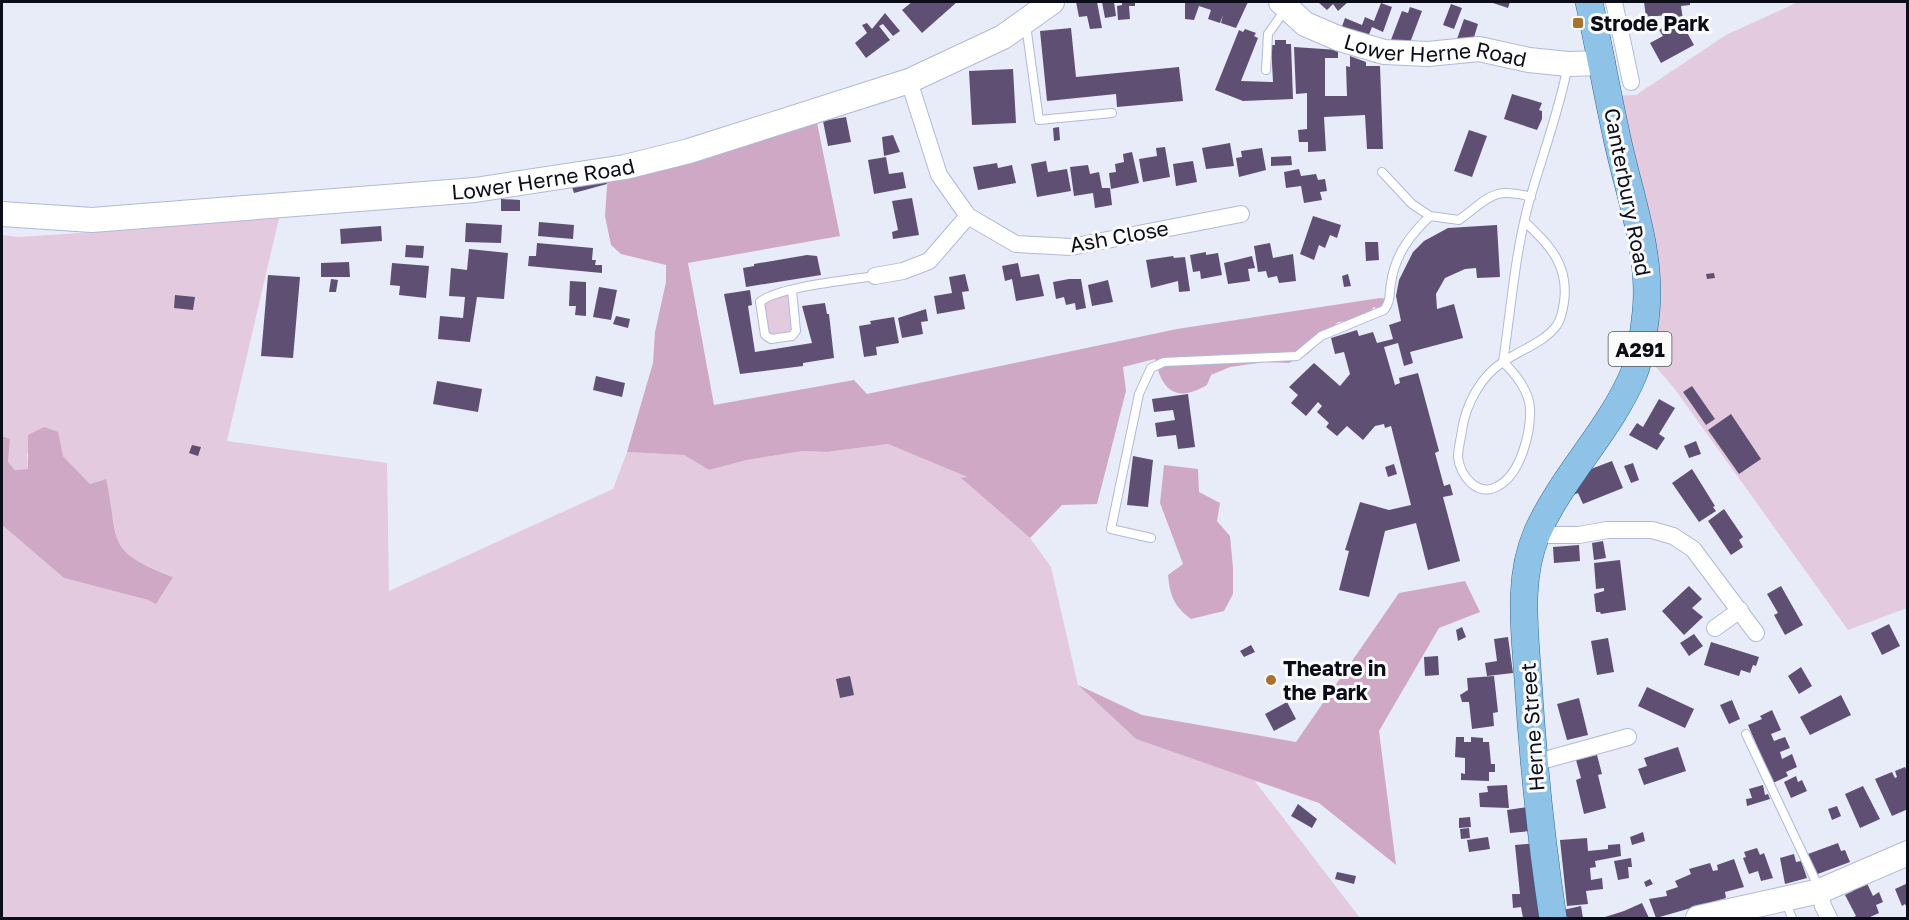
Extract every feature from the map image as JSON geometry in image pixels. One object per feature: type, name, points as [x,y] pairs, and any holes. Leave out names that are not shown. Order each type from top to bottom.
[{"type":"main road","name":"Canterbury Road","points":[[1536,535],[1551,506],[1615,409],[1634,372],[1642,340],[1646,273],[1638,219],[1617,138],[1622,55],[1589,2]]},
{"type":"main road","name":"Herne Street","points":[[1536,535],[1523,591],[1534,763],[1553,918]]},
{"type":"street","name":"Lower Herne Road","points":[[2,213],[92,220],[475,190],[626,167],[690,151],[909,81],[1003,37],[1052,2]]},
{"type":"street","name":"Canterbury Road","points":[[1614,2],[1622,55],[1631,82]]},
{"type":"street","name":"Lower Herne Road","points":[[1284,4],[1305,24],[1340,39],[1384,52],[1428,54],[1479,49],[1529,60],[1568,64],[1622,55]]},
{"type":"street","name":"Ash Close","points":[[909,81],[939,175],[968,216],[1016,244],[1071,247],[1241,214]]},
{"type":"street","points":[[875,276],[903,271],[929,261],[968,216]]},
{"type":"street","points":[[1536,535],[1579,535],[1607,530],[1652,530],[1673,536],[1693,549],[1756,633]]},
{"type":"street","points":[[1715,628],[1740,610]]},
{"type":"street","points":[[1534,763],[1628,737]]},
{"type":"street","points":[[1698,918],[1789,909],[1820,891],[1908,853]]},
{"type":"street","points":[[1820,891],[1823,906],[1829,918]]},
{"type":"lane","points":[[1266,70],[1268,34],[1284,4]]},
{"type":"lane","points":[[1026,22],[1039,120],[1112,114]]},
{"type":"lane","points":[[1503,362],[1531,197],[1548,148],[1568,64]]},
{"type":"lane","points":[[1382,171],[1412,204],[1430,216],[1459,220],[1491,196],[1503,191],[1531,197]]},
{"type":"lane","points":[[1151,538],[1111,529],[1139,394],[1151,368],[1164,362],[1296,356],[1320,336],[1384,310],[1390,302],[1391,283],[1396,262],[1409,237],[1430,216]]},
{"type":"lane","points":[[1503,362],[1515,373],[1530,407],[1526,442],[1513,470],[1499,486],[1486,490],[1474,487],[1464,475],[1458,457],[1463,423],[1477,388],[1492,368],[1545,336],[1558,324],[1563,309],[1566,285],[1562,266],[1542,238],[1526,223]]},
{"type":"lane","points":[[792,290],[796,331],[792,336],[771,339],[765,335],[760,302],[768,294],[875,276]]},
{"type":"lane","points":[[1746,734],[1820,891]]},
{"type":"shaded area","points":[[1798,2],[1907,2],[1907,608],[1848,630],[1674,388],[1649,359],[1609,96],[1636,95],[1726,35]]},
{"type":"shaded area","points":[[813,103],[840,236],[688,263],[714,405],[854,380],[867,394],[1177,329],[1380,298],[1387,299],[1384,310],[1373,307],[1369,320],[1338,322],[1309,353],[1289,363],[1265,362],[1230,367],[1211,375],[1207,385],[1187,393],[1172,391],[1166,386],[1155,359],[1123,367],[1126,391],[1097,504],[1062,505],[1030,538],[961,478],[967,477],[888,444],[827,452],[803,451],[747,460],[709,470],[684,455],[627,452],[653,363],[655,332],[666,282],[666,265],[621,254],[611,245],[605,216],[608,173]]},
{"type":"shaded area","points":[[280,214],[227,441],[387,463],[389,591],[613,489],[627,452],[684,455],[709,470],[747,460],[803,451],[827,452],[888,444],[969,478],[962,479],[1030,538],[1051,567],[1078,685],[1136,739],[1254,780],[1360,918],[2,918],[2,525],[64,578],[148,600],[173,577],[131,559],[118,546],[105,479],[90,484],[63,456],[27,453],[28,469],[15,470],[8,462],[10,439],[2,436],[2,235],[18,237],[142,229]]},
{"type":"shaded area","points":[[792,290],[792,336],[765,335],[760,302]]},
{"type":"shaded area","points":[[44,427],[58,432],[63,456],[90,484],[106,479],[115,532],[125,552],[135,560],[173,577],[156,604],[64,578],[2,525],[2,436],[10,439],[8,462],[15,470],[28,469],[28,435]]},
{"type":"shaded area","points":[[1164,465],[1198,469],[1199,492],[1220,503],[1217,521],[1230,536],[1233,568],[1233,594],[1224,611],[1191,619],[1177,605],[1172,595],[1168,575],[1183,564],[1160,503]]},
{"type":"shaded area","points":[[1465,581],[1480,612],[1439,628],[1379,731],[1396,865],[1319,803],[1136,739],[1078,685],[1142,715],[1296,742],[1399,593]]},
{"type":"building","points":[[912,2],[957,2],[922,33],[902,10]]},
{"type":"building","points":[[1076,2],[1097,2],[1102,28],[1090,29],[1087,16],[1079,17]]},
{"type":"building","points":[[1102,2],[1114,2],[1116,16],[1105,18]]},
{"type":"building","points":[[1122,2],[1135,2],[1135,6],[1129,6],[1130,19],[1118,20],[1117,6],[1122,5]]},
{"type":"building","points":[[1185,2],[1248,2],[1236,28],[1221,23],[1223,15],[1220,23],[1208,19],[1211,10],[1199,6],[1194,20],[1185,19]]},
{"type":"building","points":[[1318,2],[1348,2],[1338,11],[1333,4],[1327,10]]},
{"type":"building","points":[[1490,2],[1510,2],[1508,8]]},
{"type":"building","points":[[1644,2],[1690,2],[1690,5],[1681,6],[1684,27],[1694,45],[1661,63],[1650,43],[1663,36],[1659,30],[1669,24],[1668,15],[1646,17]]},
{"type":"building","points":[[1381,3],[1392,7],[1383,32],[1372,27],[1366,42],[1340,32],[1345,18],[1362,25],[1365,17],[1374,21]]},
{"type":"building","points":[[1451,4],[1462,8],[1454,29],[1443,25]]},
{"type":"building","points":[[1410,7],[1422,11],[1408,48],[1389,45],[1402,11],[1408,13]]},
{"type":"building","points":[[885,13],[900,31],[893,36],[883,24],[879,26],[890,40],[866,58],[855,43],[867,33],[862,25],[867,23],[872,29]]},
{"type":"building","points":[[1464,19],[1478,24],[1472,44],[1457,39]]},
{"type":"building","points":[[1071,28],[1076,77],[1179,67],[1183,101],[1117,107],[1116,94],[1047,101],[1040,31]]},
{"type":"building","points":[[1245,29],[1256,33],[1254,36],[1258,38],[1241,81],[1273,82],[1271,45],[1275,45],[1275,40],[1286,40],[1286,44],[1291,44],[1293,99],[1243,101],[1215,90],[1239,30],[1243,32]]},
{"type":"building","points":[[1294,47],[1338,50],[1338,58],[1325,58],[1325,96],[1347,96],[1346,66],[1350,67],[1350,56],[1366,62],[1366,66],[1380,66],[1383,149],[1367,149],[1365,115],[1324,117],[1326,151],[1308,152],[1308,142],[1299,142],[1298,130],[1307,129],[1307,93],[1296,94]]},
{"type":"building","points":[[1013,69],[1016,123],[972,125],[969,71]]},
{"type":"building","points":[[1512,94],[1542,103],[1539,110],[1542,111],[1542,119],[1537,130],[1504,119]]},
{"type":"building","points":[[846,117],[851,142],[828,146],[823,121]]},
{"type":"building","points":[[1059,127],[1060,140],[1054,141],[1053,128]]},
{"type":"building","points":[[1469,130],[1487,136],[1472,177],[1454,171]]},
{"type":"building","points":[[893,135],[900,152],[884,156],[882,137]]},
{"type":"building","points":[[1230,143],[1234,166],[1206,169],[1202,148]]},
{"type":"building","points":[[1165,147],[1170,177],[1143,182],[1139,159],[1157,156],[1156,148]]},
{"type":"building","points":[[1262,148],[1266,170],[1239,177],[1236,158],[1242,157],[1241,151]]},
{"type":"building","points":[[1132,152],[1139,183],[1111,189],[1109,173],[1116,172],[1115,164],[1124,162],[1123,154]]},
{"type":"building","points":[[1291,156],[1292,165],[1271,166],[1271,157]]},
{"type":"building","points":[[886,157],[889,174],[903,172],[906,188],[874,194],[868,160]]},
{"type":"building","points":[[1046,161],[1048,172],[1067,169],[1071,191],[1037,197],[1031,164]]},
{"type":"building","points":[[1193,161],[1197,182],[1176,186],[1173,164]]},
{"type":"building","points":[[997,163],[998,168],[1012,165],[1016,183],[978,190],[973,167]]},
{"type":"building","points":[[1088,165],[1090,174],[1099,172],[1102,188],[1110,188],[1112,205],[1095,208],[1093,193],[1074,196],[1070,167]]},
{"type":"building","points":[[1299,169],[1301,176],[1316,174],[1318,180],[1325,179],[1327,191],[1320,192],[1322,200],[1304,203],[1301,186],[1286,188],[1284,172]]},
{"type":"building","points":[[603,172],[607,184],[574,193],[570,181]]},
{"type":"building","points":[[912,198],[919,235],[893,239],[892,232],[898,230],[892,201]]},
{"type":"building","points":[[501,199],[520,200],[520,211],[501,211]]},
{"type":"building","points":[[1313,216],[1341,225],[1337,238],[1330,235],[1325,248],[1319,245],[1314,260],[1300,254]]},
{"type":"building","points":[[539,222],[574,225],[573,239],[538,236]]},
{"type":"building","points":[[466,223],[502,225],[501,243],[465,242]]},
{"type":"building","points":[[1497,225],[1500,277],[1477,278],[1476,268],[1465,269],[1445,278],[1436,294],[1437,309],[1454,304],[1463,338],[1410,352],[1413,363],[1404,366],[1398,343],[1384,347],[1395,385],[1400,383],[1399,378],[1418,373],[1439,451],[1435,453],[1444,486],[1450,484],[1453,495],[1443,497],[1460,561],[1428,570],[1416,523],[1385,531],[1369,597],[1339,590],[1349,551],[1345,550],[1360,502],[1389,510],[1411,505],[1391,426],[1385,428],[1384,424],[1375,426],[1363,440],[1347,426],[1337,436],[1326,427],[1329,423],[1317,412],[1322,406],[1318,402],[1306,416],[1291,403],[1298,395],[1289,387],[1314,363],[1340,386],[1350,374],[1344,352],[1335,354],[1331,338],[1357,330],[1359,336],[1373,332],[1377,343],[1393,339],[1389,325],[1401,321],[1396,296],[1399,280],[1413,252],[1424,241],[1448,228]]},
{"type":"building","points":[[381,226],[382,241],[341,244],[340,229]]},
{"type":"building","points":[[1365,242],[1378,242],[1379,260],[1366,261]]},
{"type":"building","points":[[537,243],[593,248],[592,260],[596,260],[595,265],[602,265],[602,273],[528,266],[529,256],[536,256]]},
{"type":"building","points":[[1270,243],[1273,258],[1293,254],[1296,281],[1279,283],[1277,276],[1268,278],[1266,271],[1258,272],[1254,246]]},
{"type":"building","points":[[406,245],[424,246],[423,258],[405,257]]},
{"type":"building","points":[[469,249],[508,253],[504,299],[477,297],[470,342],[438,339],[440,316],[463,318],[465,297],[449,296],[451,268],[467,270]]},
{"type":"building","points":[[1206,252],[1206,255],[1218,253],[1222,275],[1201,279],[1200,271],[1193,272],[1190,255]]},
{"type":"building","points":[[807,255],[817,256],[821,275],[746,287],[743,268]]},
{"type":"building","points":[[1173,256],[1174,258],[1185,257],[1190,291],[1179,292],[1178,281],[1151,288],[1146,260]]},
{"type":"building","points":[[1252,256],[1255,268],[1248,269],[1250,281],[1228,284],[1224,263]]},
{"type":"building","points":[[349,262],[350,277],[321,277],[321,263]]},
{"type":"building","points":[[392,263],[429,266],[426,298],[399,295],[400,286],[390,285]]},
{"type":"building","points":[[1018,263],[1021,277],[1039,274],[1044,296],[1016,301],[1012,279],[1005,281],[1002,266]]},
{"type":"building","points":[[1714,273],[1715,278],[1707,279],[1706,274]]},
{"type":"building","points":[[965,274],[969,291],[962,292],[965,309],[937,314],[934,296],[952,293],[949,277]]},
{"type":"building","points":[[1348,274],[1351,286],[1344,287],[1342,276]]},
{"type":"building","points":[[268,275],[300,277],[293,358],[261,356]]},
{"type":"building","points":[[331,279],[338,280],[336,292],[329,292]]},
{"type":"building","points":[[1081,279],[1086,308],[1076,310],[1075,303],[1066,305],[1064,297],[1056,299],[1053,282]]},
{"type":"building","points":[[1108,280],[1113,302],[1092,306],[1088,285]]},
{"type":"building","points":[[570,281],[586,282],[586,316],[575,315],[576,306],[569,306]]},
{"type":"building","points":[[599,287],[617,290],[611,320],[593,317]]},
{"type":"building","points":[[750,290],[752,305],[748,306],[755,352],[812,343],[802,306],[825,303],[827,314],[829,314],[834,358],[803,363],[803,366],[740,374],[724,294]]},
{"type":"building","points":[[175,295],[195,297],[193,310],[174,308]]},
{"type":"building","points":[[926,309],[928,321],[921,322],[923,334],[902,338],[898,318]]},
{"type":"building","points":[[616,316],[630,319],[628,328],[613,324]]},
{"type":"building","points":[[894,317],[899,343],[876,347],[877,355],[864,357],[859,326],[871,324],[870,321]]},
{"type":"building","points":[[596,376],[625,383],[622,397],[593,390]]},
{"type":"building","points":[[437,381],[482,389],[478,412],[433,404]]},
{"type":"building","points":[[1692,386],[1715,419],[1706,425],[1683,392]]},
{"type":"building","points":[[1188,394],[1195,447],[1178,449],[1176,435],[1157,437],[1155,423],[1175,420],[1173,410],[1154,412],[1152,399]]},
{"type":"building","points":[[1659,399],[1675,408],[1659,434],[1665,438],[1657,450],[1629,435],[1637,423],[1643,427]]},
{"type":"building","points":[[1731,414],[1761,459],[1739,474],[1708,430]]},
{"type":"building","points":[[1696,441],[1701,454],[1689,458],[1684,446]]},
{"type":"building","points":[[192,445],[201,447],[198,456],[189,453]]},
{"type":"building","points":[[1133,456],[1153,460],[1148,507],[1127,505]]},
{"type":"building","points":[[1612,461],[1623,488],[1583,504],[1578,493],[1573,495],[1576,483],[1585,479],[1583,472]]},
{"type":"building","points":[[1633,463],[1639,480],[1631,483],[1624,466]]},
{"type":"building","points":[[1394,464],[1397,474],[1388,477],[1385,467]]},
{"type":"building","points":[[1692,469],[1716,511],[1699,522],[1672,483]]},
{"type":"building","points":[[1724,509],[1743,537],[1739,540],[1743,547],[1731,555],[1708,521]]},
{"type":"building","points":[[1603,541],[1606,558],[1594,560],[1592,543]]},
{"type":"building","points":[[1579,545],[1580,561],[1554,563],[1553,547]]},
{"type":"building","points":[[1620,560],[1626,610],[1601,614],[1596,612],[1594,594],[1604,591],[1604,588],[1596,589],[1594,563]]},
{"type":"building","points":[[1689,586],[1702,599],[1692,608],[1703,617],[1684,635],[1662,611]]},
{"type":"building","points":[[1781,586],[1803,625],[1785,635],[1774,615],[1778,613],[1767,594]]},
{"type":"building","points":[[1889,624],[1900,646],[1882,655],[1871,633]]},
{"type":"building","points":[[1462,627],[1466,637],[1458,641],[1456,630]]},
{"type":"building","points":[[1694,634],[1703,646],[1689,656],[1680,643]]},
{"type":"building","points":[[1508,637],[1513,673],[1487,676],[1485,663],[1497,661],[1494,639]]},
{"type":"building","points":[[1608,638],[1614,672],[1597,675],[1591,641]]},
{"type":"building","points":[[1711,642],[1759,657],[1756,666],[1753,665],[1750,673],[1741,670],[1739,676],[1704,665]]},
{"type":"building","points":[[1251,645],[1255,652],[1244,657],[1240,651]]},
{"type":"building","points":[[1438,656],[1439,675],[1425,676],[1424,657]]},
{"type":"building","points":[[1801,667],[1812,686],[1799,694],[1788,676]]},
{"type":"building","points":[[850,676],[854,695],[840,698],[836,679]]},
{"type":"building","points":[[1494,676],[1498,712],[1493,713],[1494,726],[1472,729],[1469,702],[1462,702],[1460,695],[1468,690],[1467,678]]},
{"type":"building","points":[[1647,687],[1694,709],[1685,728],[1638,706]]},
{"type":"building","points":[[1841,695],[1851,715],[1810,735],[1800,717]]},
{"type":"building","points":[[1579,698],[1588,735],[1567,740],[1557,704]]},
{"type":"building","points":[[1732,700],[1740,719],[1729,724],[1720,705]]},
{"type":"building","points":[[1287,702],[1296,719],[1274,731],[1265,714]]},
{"type":"building","points":[[1772,710],[1781,730],[1771,734],[1774,741],[1785,737],[1790,748],[1780,752],[1782,759],[1792,754],[1797,767],[1786,772],[1788,776],[1773,783],[1748,725],[1762,719],[1760,716]]},
{"type":"building","points":[[1456,737],[1464,737],[1464,742],[1471,742],[1471,737],[1483,738],[1483,742],[1489,742],[1491,764],[1495,764],[1495,772],[1489,772],[1489,781],[1461,780],[1461,773],[1465,774],[1465,758],[1455,757]]},
{"type":"building","points":[[1678,747],[1686,771],[1644,785],[1638,769],[1647,766],[1644,758]]},
{"type":"building","points":[[1597,755],[1602,774],[1598,775],[1606,808],[1584,814],[1576,780],[1581,778],[1576,760]]},
{"type":"building","points":[[1905,767],[1908,774],[1908,809],[1892,816],[1875,779],[1892,772],[1895,778],[1897,777],[1895,771]]},
{"type":"building","points":[[1796,776],[1798,782],[1802,780],[1807,791],[1791,798],[1784,782]]},
{"type":"building","points":[[1507,785],[1509,808],[1480,807],[1479,793],[1488,792],[1487,786]]},
{"type":"building","points":[[1763,785],[1765,795],[1768,794],[1770,799],[1747,806],[1746,799],[1752,798],[1749,789]]},
{"type":"building","points":[[1863,786],[1880,819],[1860,828],[1845,794]]},
{"type":"building","points":[[1298,804],[1317,819],[1312,828],[1291,816]]},
{"type":"building","points":[[1837,806],[1841,816],[1832,820],[1828,809]]},
{"type":"building","points":[[1527,807],[1530,831],[1510,833],[1507,810]]},
{"type":"building","points":[[1470,817],[1471,827],[1459,828],[1459,818]]},
{"type":"building","points":[[1469,828],[1470,838],[1461,839],[1460,829]]},
{"type":"building","points":[[1643,832],[1645,841],[1632,845],[1630,837]]},
{"type":"building","points":[[1488,837],[1490,849],[1469,852],[1467,840]]},
{"type":"building","points":[[1587,838],[1588,851],[1608,849],[1608,845],[1620,844],[1621,856],[1595,861],[1596,867],[1590,868],[1591,880],[1602,878],[1603,889],[1586,891],[1588,904],[1567,906],[1560,840]]},
{"type":"building","points":[[1536,843],[1544,917],[1523,918],[1521,907],[1513,908],[1512,894],[1520,894],[1515,845]]},
{"type":"building","points":[[1838,843],[1841,851],[1845,850],[1850,862],[1815,875],[1808,854]]},
{"type":"building","points":[[1757,848],[1760,855],[1764,853],[1773,878],[1761,881],[1758,871],[1749,874],[1743,858],[1746,857],[1744,852]]},
{"type":"building","points":[[1794,854],[1796,862],[1801,861],[1807,878],[1785,884],[1780,858]]},
{"type":"building","points":[[1631,858],[1632,867],[1628,867],[1629,878],[1618,880],[1614,861]]},
{"type":"building","points":[[1734,859],[1744,887],[1725,892],[1726,898],[1656,918],[1649,899],[1667,896],[1666,891],[1678,887],[1675,881],[1691,874],[1689,869],[1710,863],[1713,871],[1718,870],[1717,865]]},
{"type":"building","points":[[1337,872],[1356,876],[1354,884],[1335,879]]},
{"type":"building","points":[[1650,879],[1653,884],[1646,887],[1644,882]]},
{"type":"building","points":[[1865,879],[1873,896],[1879,892],[1883,902],[1876,905],[1879,913],[1868,918],[1852,918],[1856,916],[1845,895],[1853,891],[1850,886]]},
{"type":"building","points":[[1908,883],[1908,910],[1905,904],[1902,906],[1895,889]]},
{"type":"building","points":[[1642,903],[1649,918],[1602,918],[1624,911]]},
{"type":"building","points":[[1581,906],[1583,918],[1565,918],[1563,910]]},
{"type":"place","name":"Strode Park","points":[[1578,23]]},
{"type":"place","name":"Theatre in the Park","points":[[1271,680]]}]
